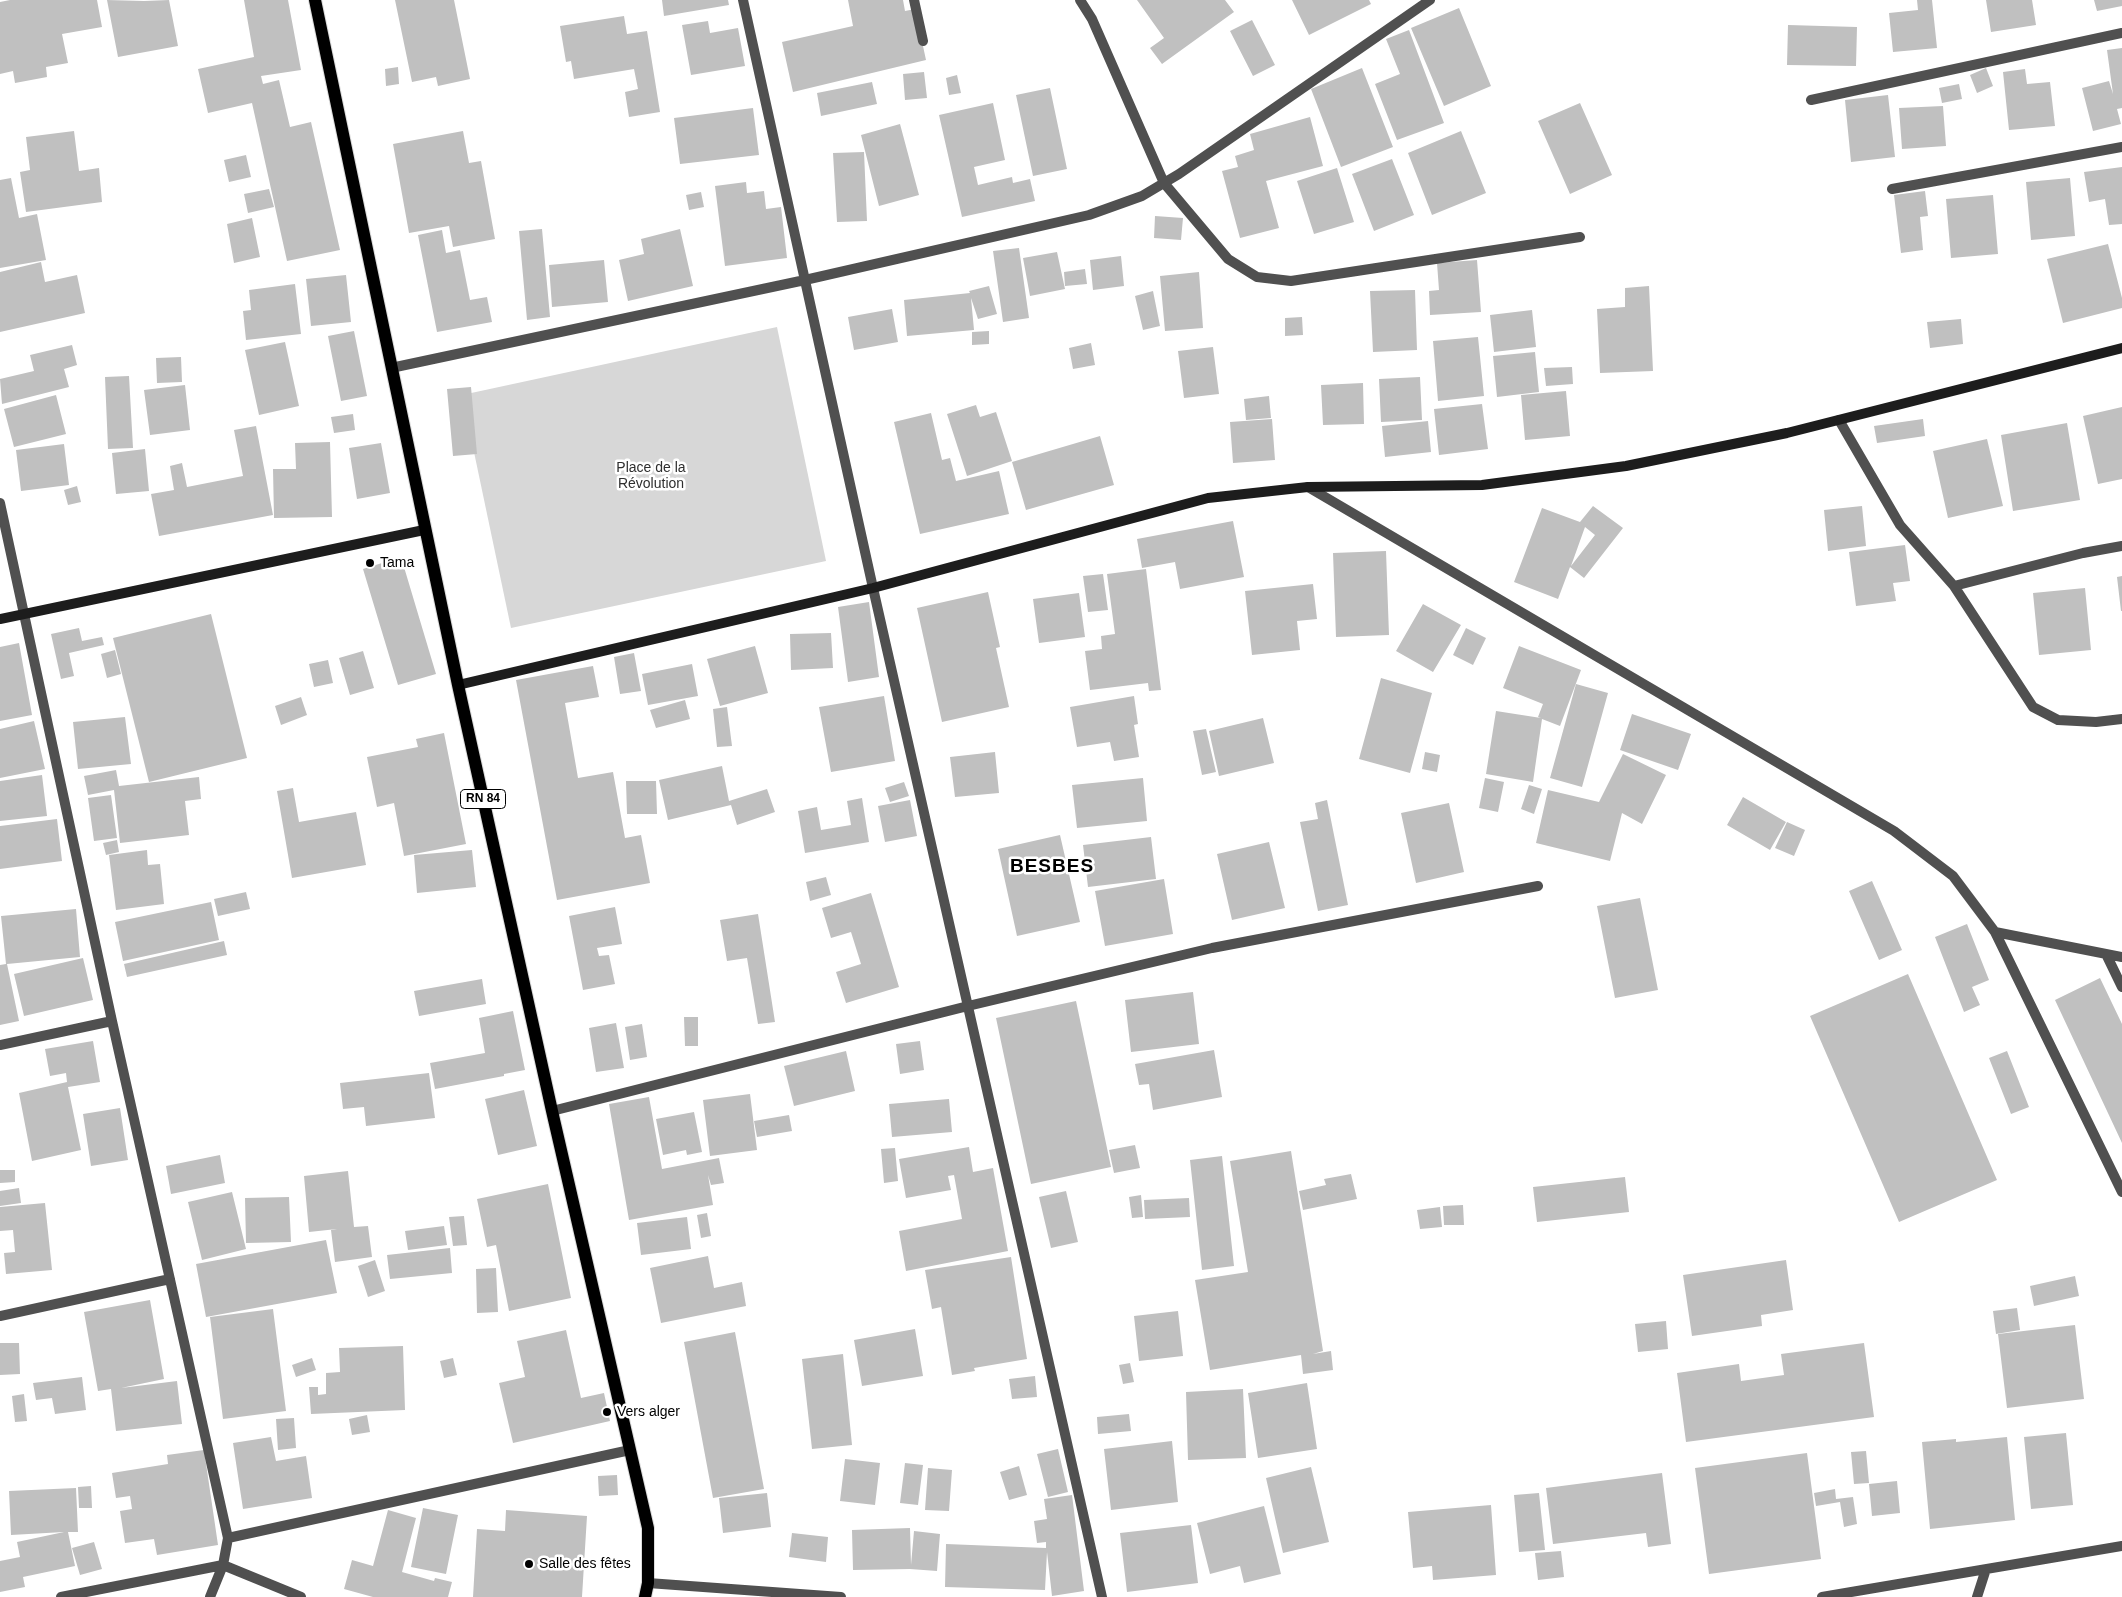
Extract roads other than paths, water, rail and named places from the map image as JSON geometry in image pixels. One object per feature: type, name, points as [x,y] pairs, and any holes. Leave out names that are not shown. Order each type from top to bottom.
[{"type":"main road","name":"RN 84","points":[[315,0],[424,530],[552,1111],[648,1528],[648,1583],[644,1597]]},
{"type":"street","points":[[743,0],[873,588],[1102,1597]]},
{"type":"street","points":[[914,0],[923,41]]},
{"type":"street","points":[[1080,0],[1092,19],[1164,184],[1228,259],[1257,277],[1291,281],[1580,237]]},
{"type":"street","points":[[391,368],[805,280],[1089,215],[1142,196],[1164,184],[1430,0]]},
{"type":"street","points":[[1811,100],[2122,32]]},
{"type":"street","points":[[1892,189],[2122,147]]},
{"type":"street","points":[[458,685],[873,588],[1208,498],[1308,486],[1482,485],[1626,466],[1787,433],[2122,348]]},
{"type":"street","points":[[1839,420],[1900,525],[1954,586],[2033,707],[2058,720],[2096,722],[2122,719]]},
{"type":"street","points":[[1308,486],[1894,831],[1953,876],[1995,932],[2122,1192]]},
{"type":"street","points":[[0,503],[112,1021],[228,1538],[223,1565],[210,1597]]},
{"type":"street","points":[[0,619],[424,530]]},
{"type":"street","points":[[1954,586],[2083,553],[2122,546]]},
{"type":"street","points":[[552,1111],[968,1006],[1212,948],[1538,886]]},
{"type":"street","points":[[1995,932],[2122,958]]},
{"type":"street","points":[[2106,954],[2122,987]]},
{"type":"street","points":[[0,1045],[112,1021]]},
{"type":"street","points":[[0,1316],[170,1279]]},
{"type":"street","points":[[228,1538],[630,1450]]},
{"type":"street","points":[[1822,1597],[2122,1546]]},
{"type":"street","points":[[61,1597],[223,1565],[301,1597]]},
{"type":"street","points":[[1977,1597],[1986,1569]]},
{"type":"street","points":[[648,1583],[841,1597]]},
{"type":"place","name":"Tama","points":[[370,563]]},
{"type":"place","name":"Vers alger","points":[[607,1412]]},
{"type":"place","name":"Salle des fêtes","points":[[529,1564]]},
{"type":"district","name":"BESBES","points":[[1052,867]]},
{"type":"park label","name":"Place de la Révolution","points":[[651,476]]}]
